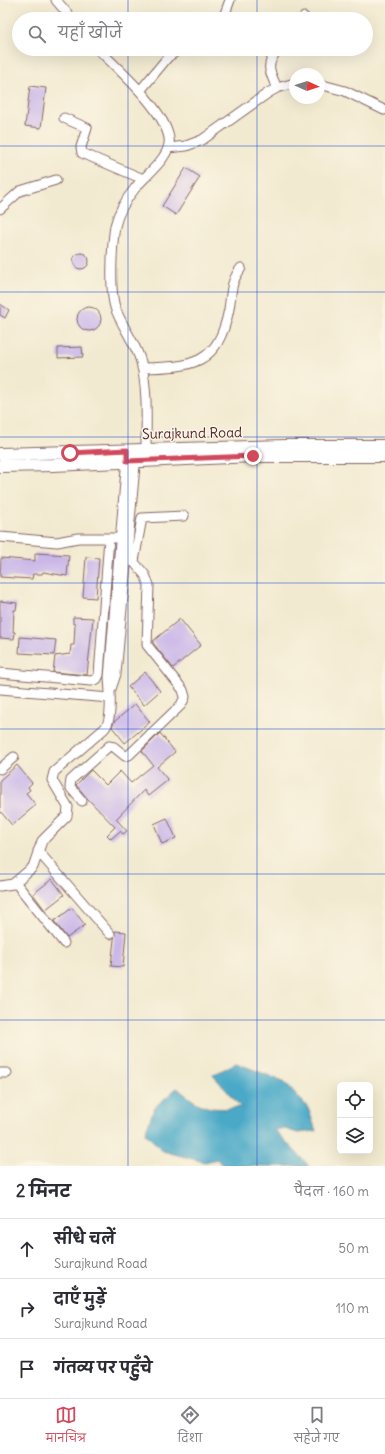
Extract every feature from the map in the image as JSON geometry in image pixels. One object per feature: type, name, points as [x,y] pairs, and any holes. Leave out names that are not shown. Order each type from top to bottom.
[{"type":"main road","name":"Surajkund Road","points":[[0,466],[53,465],[134,454],[285,446],[385,446]]},
{"type":"main road","name":"Surajkund Road","points":[[0,454],[385,456]]},
{"type":"street","points":[[56,0],[66,12]]},
{"type":"street","points":[[226,12],[230,0]]},
{"type":"street","points":[[0,886],[15,882],[33,867],[42,841],[66,818],[68,807],[52,780],[53,774],[106,727],[108,723],[110,695],[109,678],[142,368],[138,354],[114,305],[112,266],[114,236],[118,218],[132,193],[160,160],[168,148],[169,137],[156,111],[140,91],[105,56]]},
{"type":"street","points":[[140,91],[170,56]]},
{"type":"street","points":[[274,56],[268,67],[277,88]]},
{"type":"street","points":[[168,148],[186,146],[202,140],[277,88],[289,85]]},
{"type":"street","points":[[325,86],[345,91],[384,110]]},
{"type":"street","points":[[64,118],[87,128],[81,147],[82,153],[143,179]]},
{"type":"street","points":[[0,209],[20,191],[56,180]]},
{"type":"street","points":[[142,368],[183,366],[198,362],[208,356],[219,340],[224,327],[229,307],[232,284],[241,268]]},
{"type":"street","points":[[134,562],[142,518],[184,516]]},
{"type":"street","points":[[0,537],[57,542],[78,538],[124,538]]},
{"type":"street","points":[[0,673],[91,681],[97,679],[99,675],[109,538]]},
{"type":"street","points":[[110,695],[116,674],[127,554],[124,538]]},
{"type":"street","points":[[82,801],[70,787],[71,780],[109,746],[114,747],[125,756],[129,755],[184,701],[183,690],[147,645],[149,586],[145,575],[127,554]]},
{"type":"street","points":[[0,689],[110,695]]},
{"type":"street","points":[[0,770],[14,757]]},
{"type":"street","points":[[38,851],[110,934]]},
{"type":"street","points":[[15,882],[64,943]]},
{"type":"water","points":[[236,1063],[285,1082],[308,1108],[316,1131],[298,1133],[285,1129],[274,1129],[309,1166],[223,1166],[217,1159],[205,1162],[163,1151],[145,1133],[155,1107],[177,1088],[193,1100],[206,1107],[221,1109],[241,1107],[213,1075]]},
{"type":"building","points":[[30,86],[46,88],[41,128],[25,126]]},
{"type":"building","points":[[186,168],[200,177],[176,215],[162,206]]},
{"type":"building","points":[[81,253],[87,255],[89,261],[87,267],[81,269],[75,267],[73,261],[75,255]]},
{"type":"building","points":[[0,304],[9,310],[5,318],[0,315]]},
{"type":"building","points":[[89,307],[98,310],[101,319],[98,328],[89,331],[80,328],[77,319],[80,310]]},
{"type":"building","points":[[82,347],[83,357],[58,358],[58,348]]},
{"type":"building","points":[[35,553],[69,555],[67,576],[43,572],[42,574],[33,574],[32,579],[0,577],[1,558],[35,561]]},
{"type":"building","points":[[86,557],[99,558],[96,598],[83,597]]},
{"type":"building","points":[[0,601],[17,603],[16,610],[14,610],[14,639],[0,638]]},
{"type":"building","points":[[73,617],[93,618],[87,675],[53,672],[55,656],[70,654],[71,645],[74,645],[75,624],[73,624]]},
{"type":"building","points":[[180,619],[201,645],[173,668],[153,641]]},
{"type":"building","points":[[20,637],[56,640],[54,655],[19,653]]},
{"type":"building","points":[[145,672],[160,691],[144,705],[128,687]]},
{"type":"building","points":[[135,704],[150,722],[125,743],[112,727],[114,722]]},
{"type":"building","points":[[160,733],[175,752],[157,767],[168,780],[148,796],[144,790],[116,819],[127,831],[123,834],[120,831],[111,839],[107,835],[115,827],[76,785],[91,770],[106,785],[120,771],[131,783],[153,765],[142,751]]},
{"type":"building","points":[[17,765],[32,783],[28,787],[30,790],[26,793],[36,805],[12,825],[0,811],[0,780]]},
{"type":"building","points":[[167,818],[176,838],[162,844],[154,824]]},
{"type":"building","points":[[52,879],[64,895],[45,910],[33,894]]},
{"type":"building","points":[[72,908],[85,925],[67,938],[54,921]]},
{"type":"building","points":[[115,931],[126,932],[123,967],[111,966]]},
{"type":"route","points":[[70,453],[104,450],[127,450],[127,461],[196,457],[253,456]]}]
